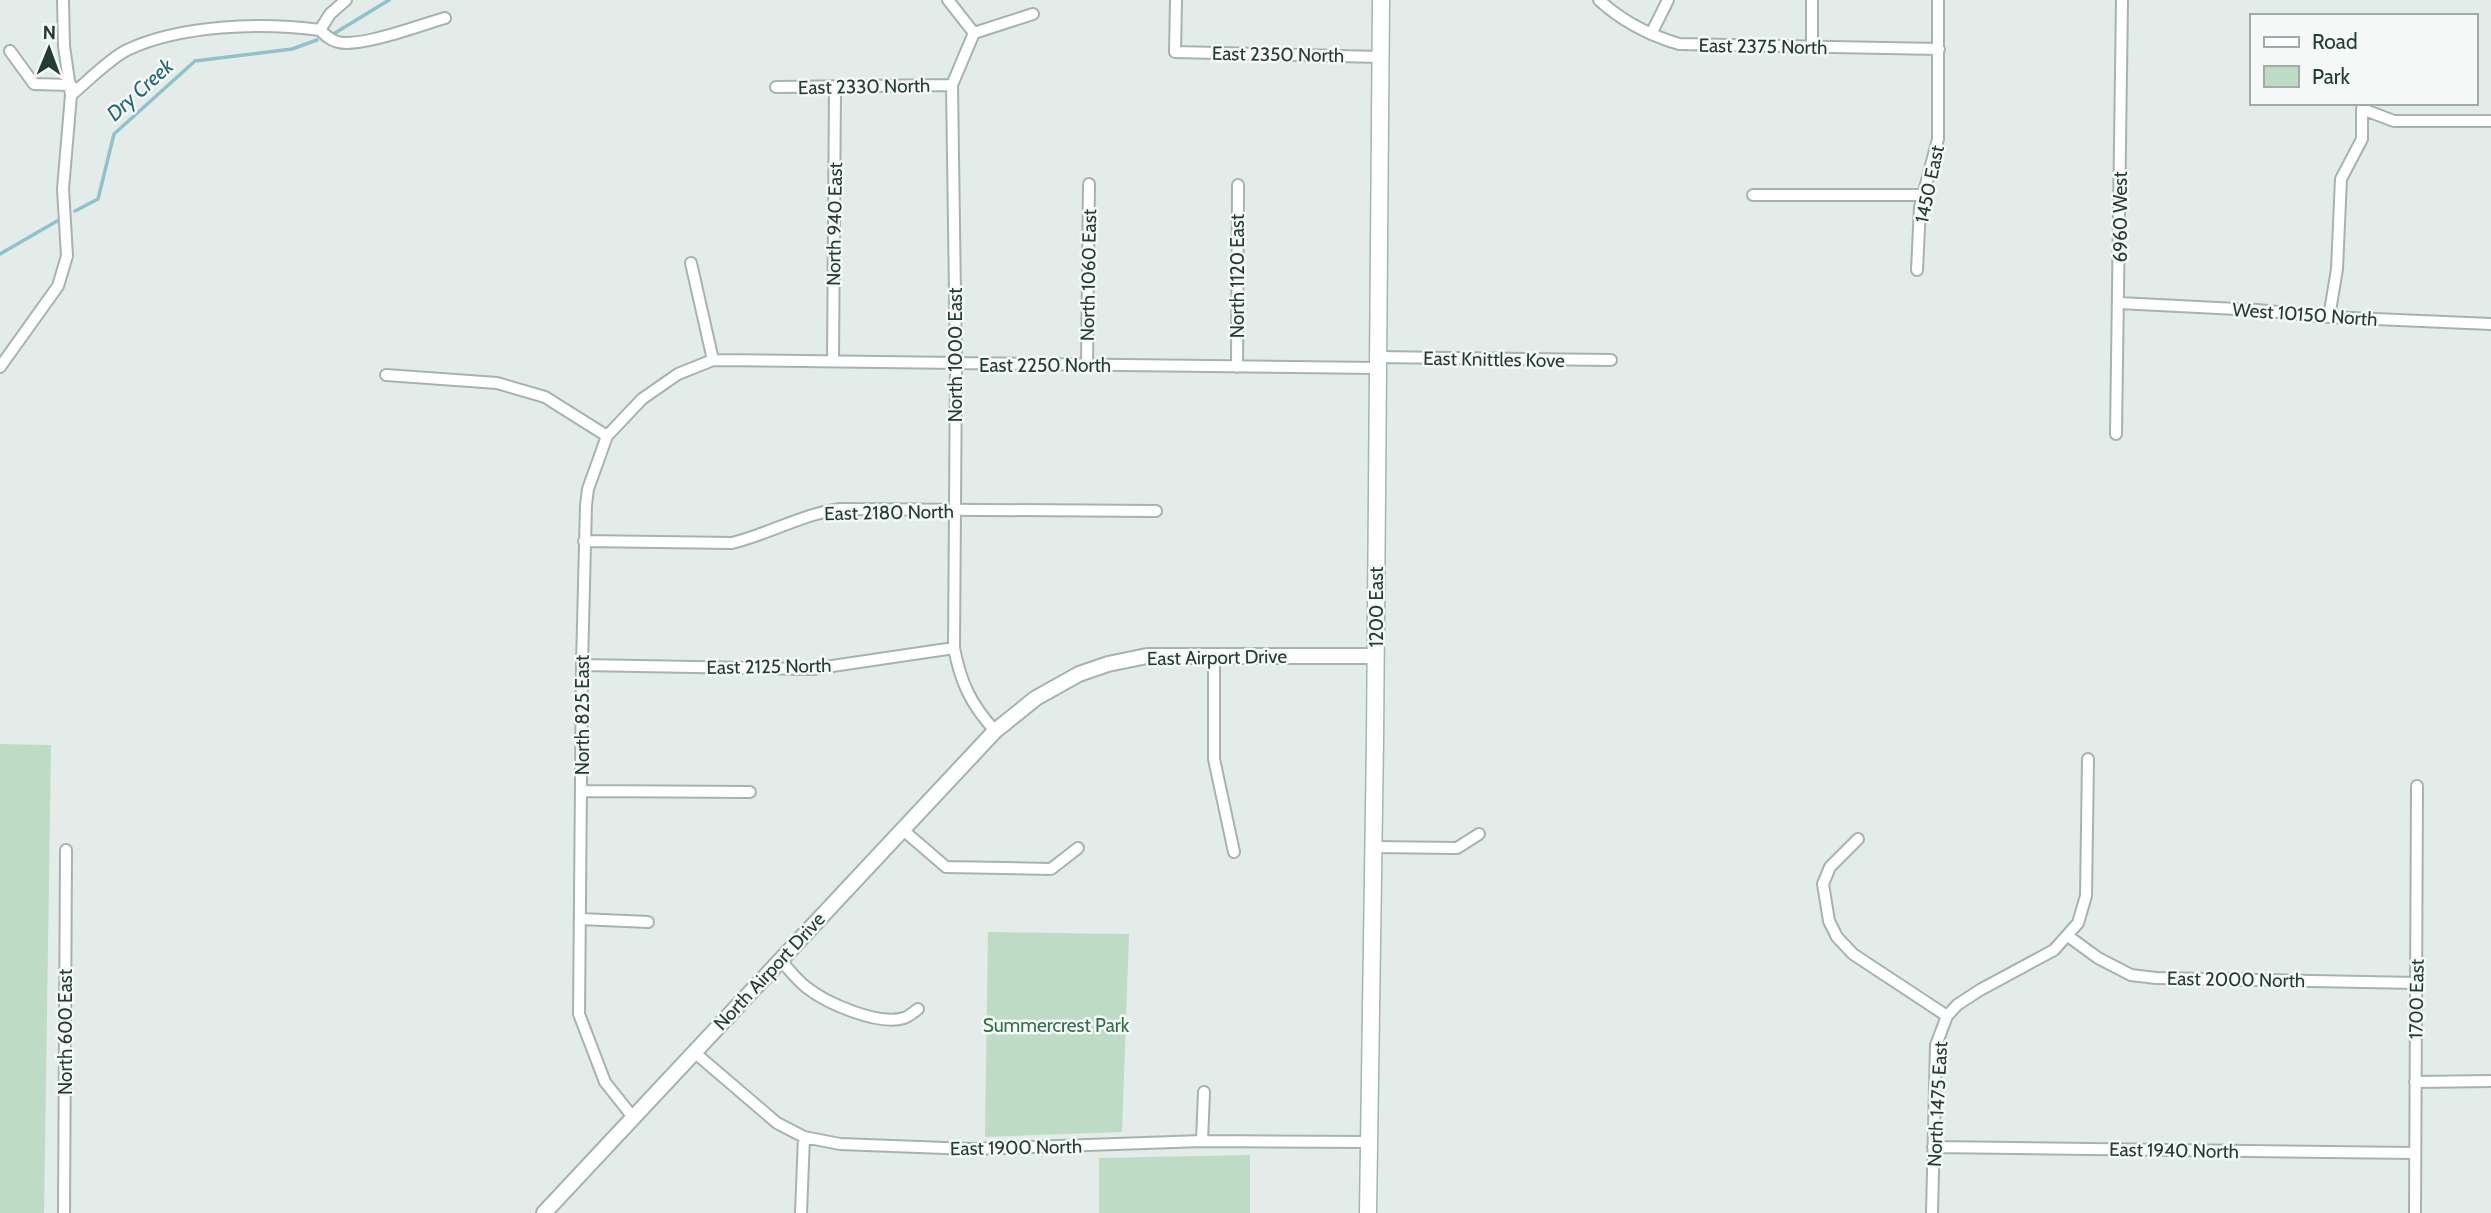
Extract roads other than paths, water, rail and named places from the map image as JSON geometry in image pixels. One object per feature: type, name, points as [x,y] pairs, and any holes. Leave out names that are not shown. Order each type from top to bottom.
[{"type":"main road","name":"1200 East","points":[[1368,1213],[1381,0]]},
{"type":"street","points":[[0,367],[58,286],[67,257],[63,189],[71,90],[64,47],[62,0]]},
{"type":"street","points":[[320,30],[330,14],[346,0]]},
{"type":"street","points":[[948,0],[974,33],[1033,14]]},
{"type":"street","name":"East 2350 North","points":[[1176,0],[1175,52],[1380,57]]},
{"type":"street","name":"East 2375 North","points":[[1599,0],[1622,18],[1651,34],[1679,44],[1939,49]]},
{"type":"street","points":[[1651,34],[1668,0]]},
{"type":"street","points":[[1812,0],[1812,47]]},
{"type":"street","name":"1450 East","points":[[1917,270],[1920,207],[1938,139],[1938,0]]},
{"type":"street","name":"6960 West","points":[[2116,434],[2122,0]]},
{"type":"street","points":[[10,51],[34,84],[71,90],[124,51],[166,36],[215,29],[320,30],[338,42],[354,43],[445,18]]},
{"type":"street","name":"North 1000 East","points":[[974,33],[952,85],[956,364],[954,648],[959,675],[970,697],[995,731]]},
{"type":"street","name":"East 2330 North","points":[[776,87],[952,85]]},
{"type":"street","name":"North 940 East","points":[[833,361],[835,88]]},
{"type":"street","points":[[2329,317],[2337,269],[2341,179],[2362,139],[2362,109],[2394,121],[2491,121]]},
{"type":"street","name":"North 1060 East","points":[[1087,365],[1089,184]]},
{"type":"street","name":"North 1120 East","points":[[1237,366],[1238,185]]},
{"type":"street","points":[[1753,195],[1923,195]]},
{"type":"street","points":[[691,264],[713,360]]},
{"type":"street","name":"West 10150 North","points":[[2119,303],[2258,310],[2329,317],[2491,324]]},
{"type":"street","name":"East 2250 North","points":[[713,360],[1237,366],[1377,362]]},
{"type":"street","name":"North 825 East","points":[[632,1116],[605,1082],[579,1014],[584,541],[588,489],[607,436],[642,399],[678,374],[713,360]]},
{"type":"street","name":"East Knittles Kove","points":[[1377,362],[1611,360]]},
{"type":"street","points":[[386,375],[497,383],[545,397],[607,436]]},
{"type":"street","name":"East 2180 North","points":[[584,541],[732,543],[820,512],[840,509],[1156,511]]},
{"type":"street","name":"East 2125 North","points":[[582,665],[812,669],[954,648]]},
{"type":"street","points":[[1214,654],[1214,759],[1234,852]]},
{"type":"street","name":"East Airport Drive","points":[[995,731],[1035,698],[1079,674],[1108,664],[1147,656],[1376,656]]},
{"type":"street","name":"North Airport Drive","points":[[544,1213],[995,731]]},
{"type":"street","points":[[2068,936],[2084,909],[2088,759]]},
{"type":"street","name":"1700 East","points":[[2415,1213],[2417,786]]},
{"type":"street","points":[[582,791],[750,792]]},
{"type":"street","points":[[903,830],[946,867],[1051,869],[1078,848]]},
{"type":"street","points":[[1373,847],[1457,848],[1479,834]]},
{"type":"street","points":[[1858,839],[1830,867],[1823,884],[1825,905],[1833,929],[1853,954],[1947,1016]]},
{"type":"street","name":"North 600 East","points":[[64,1213],[66,850]]},
{"type":"street","points":[[580,919],[648,922]]},
{"type":"street","name":"East 2000 North","points":[[2068,936],[2098,958],[2131,975],[2416,983]]},
{"type":"street","name":"North 1475 East","points":[[1932,1213],[1936,1045],[1947,1016],[1957,1005],[1980,990],[2054,950],[2068,936]]},
{"type":"street","points":[[779,959],[807,988],[829,1002],[853,1012],[881,1018],[904,1018],[918,1009]]},
{"type":"street","name":"East 1900 North","points":[[694,1052],[763,1114],[804,1137],[840,1144],[971,1149],[1202,1141],[1369,1142]]},
{"type":"street","points":[[2415,1082],[2491,1081]]},
{"type":"street","points":[[1202,1141],[1204,1093]]},
{"type":"street","points":[[801,1213],[804,1137]]},
{"type":"street","name":"East 1940 North","points":[[1933,1147],[2415,1153]]},
{"type":"waterway","name":"Dry Creek","points":[[335,33],[389,0]]},
{"type":"waterway","name":"Dry Creek","points":[[75,211],[98,199],[114,134],[195,61],[292,49],[317,40]]},
{"type":"waterway","name":"Dry Creek","points":[[0,254],[57,221]]},
{"type":"park label","name":"Summercrest Park","points":[[1056,1025]]}]
